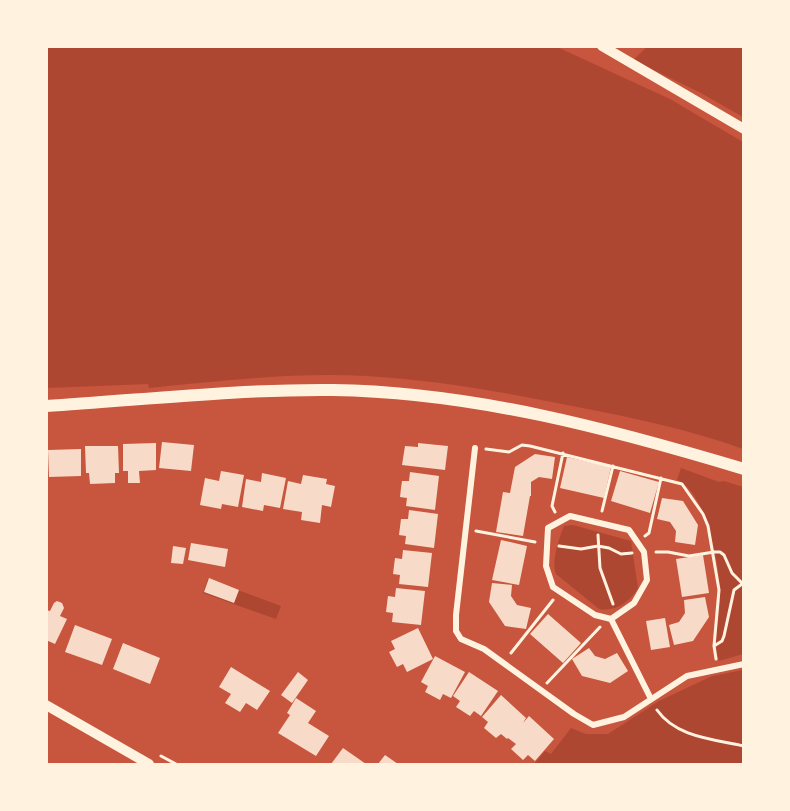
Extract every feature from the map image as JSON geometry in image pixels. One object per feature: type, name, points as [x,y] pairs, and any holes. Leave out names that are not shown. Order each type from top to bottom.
[{"type":"main road","points":[[46,406],[285,390],[375,392],[462,402],[551,418],[641,439],[744,469]]},
{"type":"street","points":[[602,46],[744,129]]},
{"type":"street","points":[[475,448],[456,615],[458,636],[484,649],[574,714],[593,724],[624,717],[687,676],[744,664]]},
{"type":"street","points":[[609,619],[634,603],[647,580],[644,552],[629,530],[570,516],[548,528],[546,566],[553,586],[595,615],[609,619],[651,699]]},
{"type":"street","points":[[46,705],[149,764]]},
{"type":"path","points":[[475,448],[509,452],[522,445],[563,453],[682,484],[703,514],[708,526],[718,590],[714,646],[721,670]]},
{"type":"path","points":[[560,521],[552,506],[563,453]]},
{"type":"path","points":[[613,466],[599,523],[600,568],[607,591],[619,613]]},
{"type":"path","points":[[637,541],[649,533],[661,478]]},
{"type":"path","points":[[466,529],[547,544]]},
{"type":"path","points":[[714,646],[722,641],[734,590],[742,584]]},
{"type":"path","points":[[503,662],[560,592]]},
{"type":"path","points":[[542,690],[609,619]]},
{"type":"path","points":[[651,699],[658,712],[670,725],[682,732],[744,746]]},
{"type":"shaded area","points":[[46,47],[557,47],[670,99],[743,142],[743,449],[680,430],[615,415],[495,391],[392,378],[313,375],[149,388],[148,384],[47,388]]},
{"type":"shaded area","points":[[647,47],[743,47],[743,117],[701,93],[633,60]]},
{"type":"shaded area","points":[[681,468],[719,482],[724,481],[743,487],[743,654],[719,661],[716,637],[720,605],[718,568],[704,514],[687,487],[677,480]]},
{"type":"shaded area","points":[[573,525],[631,541],[638,588],[622,605],[611,609],[599,609],[556,574],[555,557],[560,537],[564,526]]},
{"type":"shaded area","points":[[208,579],[281,606],[276,619],[203,593]]},
{"type":"shaded area","points":[[743,670],[743,764],[534,764],[545,751],[551,754],[571,728],[586,734],[608,734],[659,701],[712,676]]},
{"type":"building","points":[[162,442],[194,445],[191,471],[159,468]]},
{"type":"building","points":[[156,443],[156,470],[139,471],[140,483],[128,483],[128,471],[123,471],[123,444]]},
{"type":"building","points":[[418,443],[448,446],[445,470],[402,465],[405,446],[418,447]]},
{"type":"building","points":[[85,446],[118,446],[119,473],[115,473],[115,483],[90,484],[89,473],[86,473]]},
{"type":"building","points":[[81,449],[81,476],[49,477],[48,450]]},
{"type":"building","points":[[535,454],[555,457],[552,479],[539,477],[531,482],[531,496],[523,536],[496,532],[503,492],[510,493],[515,467]]},
{"type":"building","points":[[567,457],[611,467],[604,498],[560,488]]},
{"type":"building","points":[[221,471],[244,475],[238,507],[222,504],[221,509],[200,505],[205,478],[219,481]]},
{"type":"building","points":[[620,471],[659,482],[650,513],[611,501]]},
{"type":"building","points":[[410,472],[439,476],[435,510],[406,506],[407,498],[400,497],[402,481],[409,481]]},
{"type":"building","points":[[262,473],[286,478],[280,508],[264,505],[263,511],[242,507],[246,479],[261,482]]},
{"type":"building","points":[[303,475],[327,479],[326,484],[335,486],[331,507],[322,505],[320,523],[301,520],[302,512],[283,509],[288,481],[301,484]]},
{"type":"building","points":[[662,498],[683,501],[698,525],[695,545],[675,542],[676,531],[670,522],[657,519]]},
{"type":"building","points":[[409,510],[438,514],[434,548],[405,544],[406,536],[399,535],[401,519],[408,519]]},
{"type":"building","points":[[501,540],[527,546],[519,585],[492,580]]},
{"type":"building","points":[[191,543],[228,549],[225,567],[188,560]]},
{"type":"building","points":[[173,546],[186,548],[183,564],[171,563]]},
{"type":"building","points":[[403,550],[432,553],[428,587],[399,584],[400,575],[393,574],[395,558],[402,559]]},
{"type":"building","points":[[703,555],[709,593],[682,597],[676,559]]},
{"type":"building","points":[[209,578],[239,590],[234,603],[204,592]]},
{"type":"building","points":[[492,583],[512,585],[511,596],[517,605],[531,608],[526,629],[505,626],[489,602]]},
{"type":"building","points":[[396,588],[425,591],[421,625],[392,622],[393,613],[386,612],[388,596],[395,597]]},
{"type":"building","points":[[705,597],[709,617],[693,641],[674,645],[669,625],[679,622],[685,613],[684,600]]},
{"type":"building","points":[[57,601],[62,603],[64,608],[60,616],[67,619],[55,644],[46,640],[46,610],[50,611]]},
{"type":"building","points":[[548,614],[581,643],[563,663],[530,634]]},
{"type":"building","points":[[665,618],[670,647],[651,650],[646,621]]},
{"type":"building","points":[[75,625],[112,639],[102,665],[65,652]]},
{"type":"building","points":[[418,628],[433,659],[407,672],[403,664],[397,667],[389,652],[395,649],[391,641]]},
{"type":"building","points":[[123,643],[160,658],[150,684],[113,669]]},
{"type":"building","points":[[589,648],[595,656],[605,659],[617,653],[628,671],[610,683],[582,676],[572,659]]},
{"type":"building","points":[[435,656],[465,672],[451,698],[443,694],[440,700],[425,692],[428,686],[421,682]]},
{"type":"building","points":[[231,667],[270,691],[257,710],[246,703],[240,712],[225,703],[231,694],[219,687]]},
{"type":"building","points":[[298,672],[308,680],[292,703],[281,695]]},
{"type":"building","points":[[469,672],[498,691],[481,716],[474,711],[470,716],[456,707],[460,701],[453,696]]},
{"type":"building","points":[[501,695],[526,718],[523,723],[529,716],[554,739],[535,761],[528,755],[523,760],[511,749],[516,744],[501,734],[496,738],[484,728],[488,722],[482,717]]},
{"type":"building","points":[[296,698],[316,711],[308,723],[329,736],[316,756],[278,733],[290,715],[287,713]]},
{"type":"building","points":[[343,748],[366,764],[331,764]]},
{"type":"building","points":[[385,755],[398,764],[378,764]]}]
